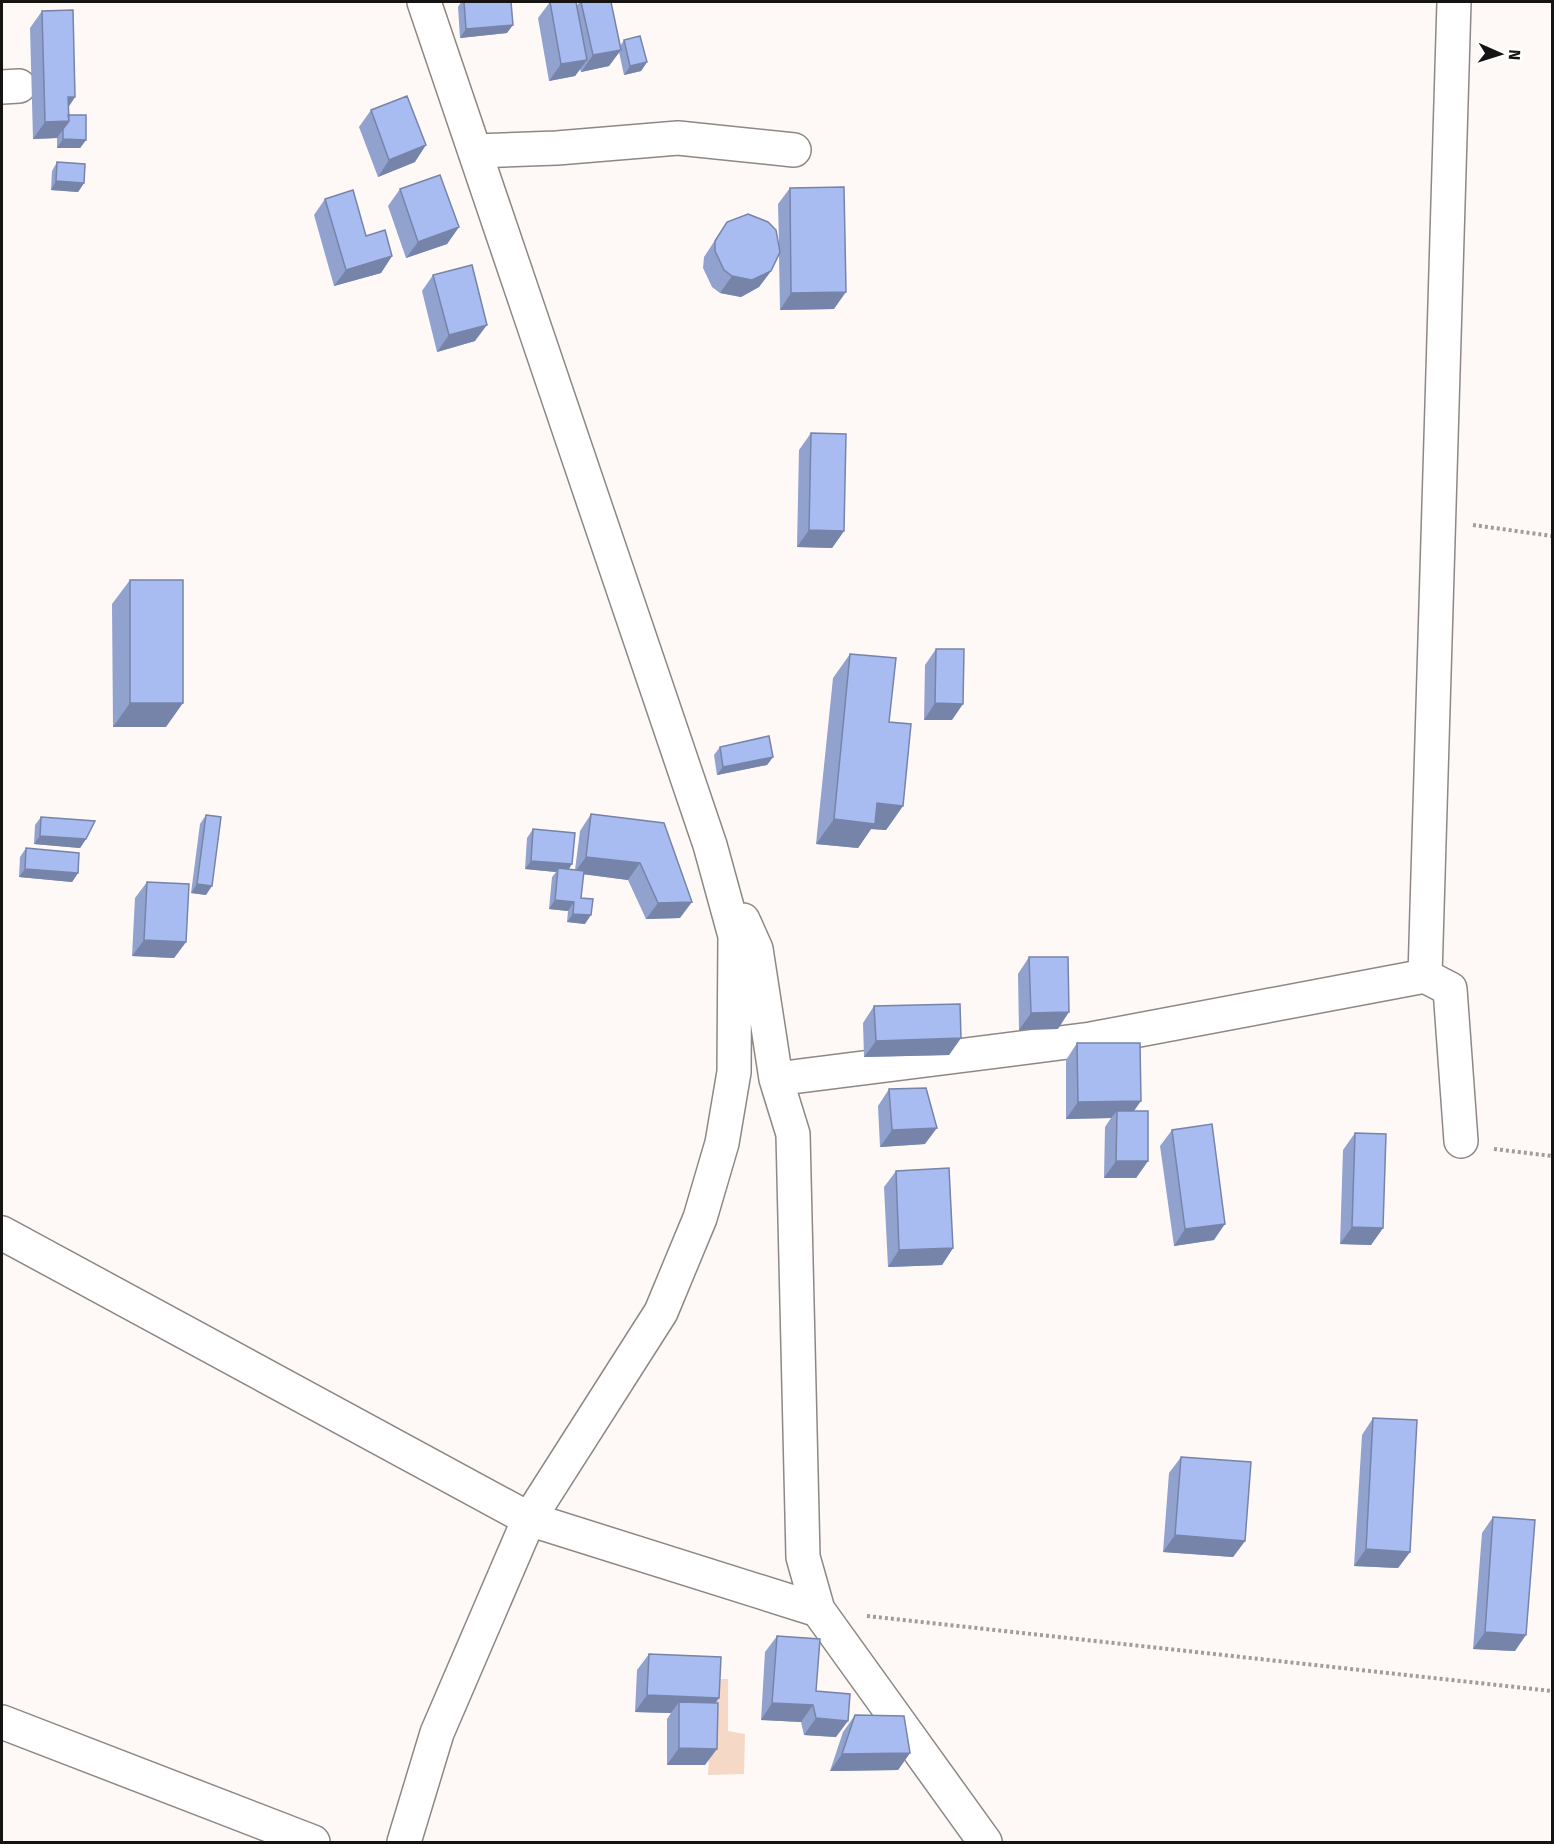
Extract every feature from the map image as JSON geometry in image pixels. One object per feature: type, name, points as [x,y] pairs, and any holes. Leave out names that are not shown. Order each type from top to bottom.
[{"type":"street","points":[[404,1842],[437,1733],[529,1519],[661,1312],[700,1218],[722,1143],[734,1072],[735,936],[710,845],[424,2]]},
{"type":"street","points":[[1425,976],[1454,2]]},
{"type":"street","points":[[476,151],[557,148],[678,138],[794,150]]},
{"type":"street","points":[[710,845],[756,949],[776,1079],[793,1134],[803,1557],[818,1610],[985,1842]]},
{"type":"street","points":[[776,1079],[1091,1039],[1425,976],[1450,989],[1461,1141]]},
{"type":"street","points":[[2,1233],[529,1519],[818,1610]]},
{"type":"street","points":[[2,1722],[313,1842]]},
{"type":"path","points":[[1437,520],[1552,536]]},
{"type":"path","points":[[1461,1141],[1497,1149],[1552,1156]]},
{"type":"path","points":[[818,1610],[1552,1692]]},
{"type":"shaded area","points":[[713,1679],[728,1679],[728,1731],[745,1734],[744,1774],[708,1775]]},
{"type":"building","points":[[464,2],[511,2],[513,25],[466,29]]},
{"type":"building","points":[[550,2],[576,2],[587,60],[561,64]]},
{"type":"building","points":[[581,2],[611,2],[621,50],[593,55]]},
{"type":"building","points":[[73,10],[75,97],[68,97],[69,121],[45,122],[42,11]]},
{"type":"building","points":[[640,36],[647,62],[630,66],[624,40]]},
{"type":"building","points":[[407,96],[426,145],[389,160],[371,110]]},
{"type":"building","points":[[68,115],[86,115],[86,140],[63,139],[63,129],[69,121]]},
{"type":"building","points":[[57,162],[85,164],[84,183],[56,181]]},
{"type":"building","points":[[440,175],[459,227],[418,242],[400,189]]},
{"type":"building","points":[[844,187],[846,292],[791,293],[790,188]]},
{"type":"building","points":[[353,190],[366,236],[385,230],[392,256],[346,270],[325,199]]},
{"type":"building","points":[[748,214],[768,222],[776,230],[780,252],[771,271],[752,280],[732,276],[724,270],[715,251],[715,241],[727,222]]},
{"type":"building","points":[[472,265],[487,325],[449,335],[433,275]]},
{"type":"building","points":[[811,433],[846,434],[844,531],[809,530]]},
{"type":"building","points":[[130,580],[183,580],[183,703],[130,703]]},
{"type":"building","points":[[936,649],[964,649],[963,704],[935,703]]},
{"type":"building","points":[[850,654],[896,658],[889,722],[911,724],[903,806],[877,803],[875,824],[834,819]]},
{"type":"building","points":[[769,736],[773,757],[723,767],[720,747]]},
{"type":"building","points":[[591,814],[664,823],[692,902],[658,903],[640,863],[586,857]]},
{"type":"building","points":[[206,815],[221,817],[212,886],[197,884]]},
{"type":"building","points":[[41,817],[95,821],[86,839],[40,836]]},
{"type":"building","points":[[533,829],[575,833],[572,864],[531,861]]},
{"type":"building","points":[[26,848],[79,853],[78,873],[25,869]]},
{"type":"building","points":[[558,868],[584,871],[581,898],[593,899],[591,915],[573,914],[574,902],[555,900]]},
{"type":"building","points":[[147,882],[189,884],[186,942],[144,940]]},
{"type":"building","points":[[1029,957],[1068,957],[1069,1012],[1031,1013]]},
{"type":"building","points":[[960,1004],[961,1038],[876,1041],[874,1006]]},
{"type":"building","points":[[1077,1043],[1140,1043],[1141,1101],[1078,1102]]},
{"type":"building","points":[[926,1088],[937,1128],[892,1130],[889,1089]]},
{"type":"building","points":[[1117,1111],[1148,1111],[1148,1161],[1116,1161]]},
{"type":"building","points":[[1212,1124],[1225,1224],[1185,1229],[1172,1130]]},
{"type":"building","points":[[1355,1133],[1386,1134],[1383,1228],[1352,1227]]},
{"type":"building","points":[[949,1168],[953,1248],[899,1250],[896,1171]]},
{"type":"building","points":[[1373,1418],[1417,1420],[1410,1552],[1366,1549]]},
{"type":"building","points":[[1181,1457],[1251,1462],[1245,1541],[1175,1535]]},
{"type":"building","points":[[1493,1517],[1535,1520],[1526,1635],[1485,1632]]},
{"type":"building","points":[[777,1636],[820,1639],[816,1691],[850,1694],[848,1721],[816,1718],[813,1705],[772,1703]]},
{"type":"building","points":[[649,1654],[721,1657],[719,1698],[647,1695]]},
{"type":"building","points":[[679,1702],[718,1703],[717,1749],[679,1748]]},
{"type":"building","points":[[855,1715],[904,1716],[910,1753],[842,1754]]}]
